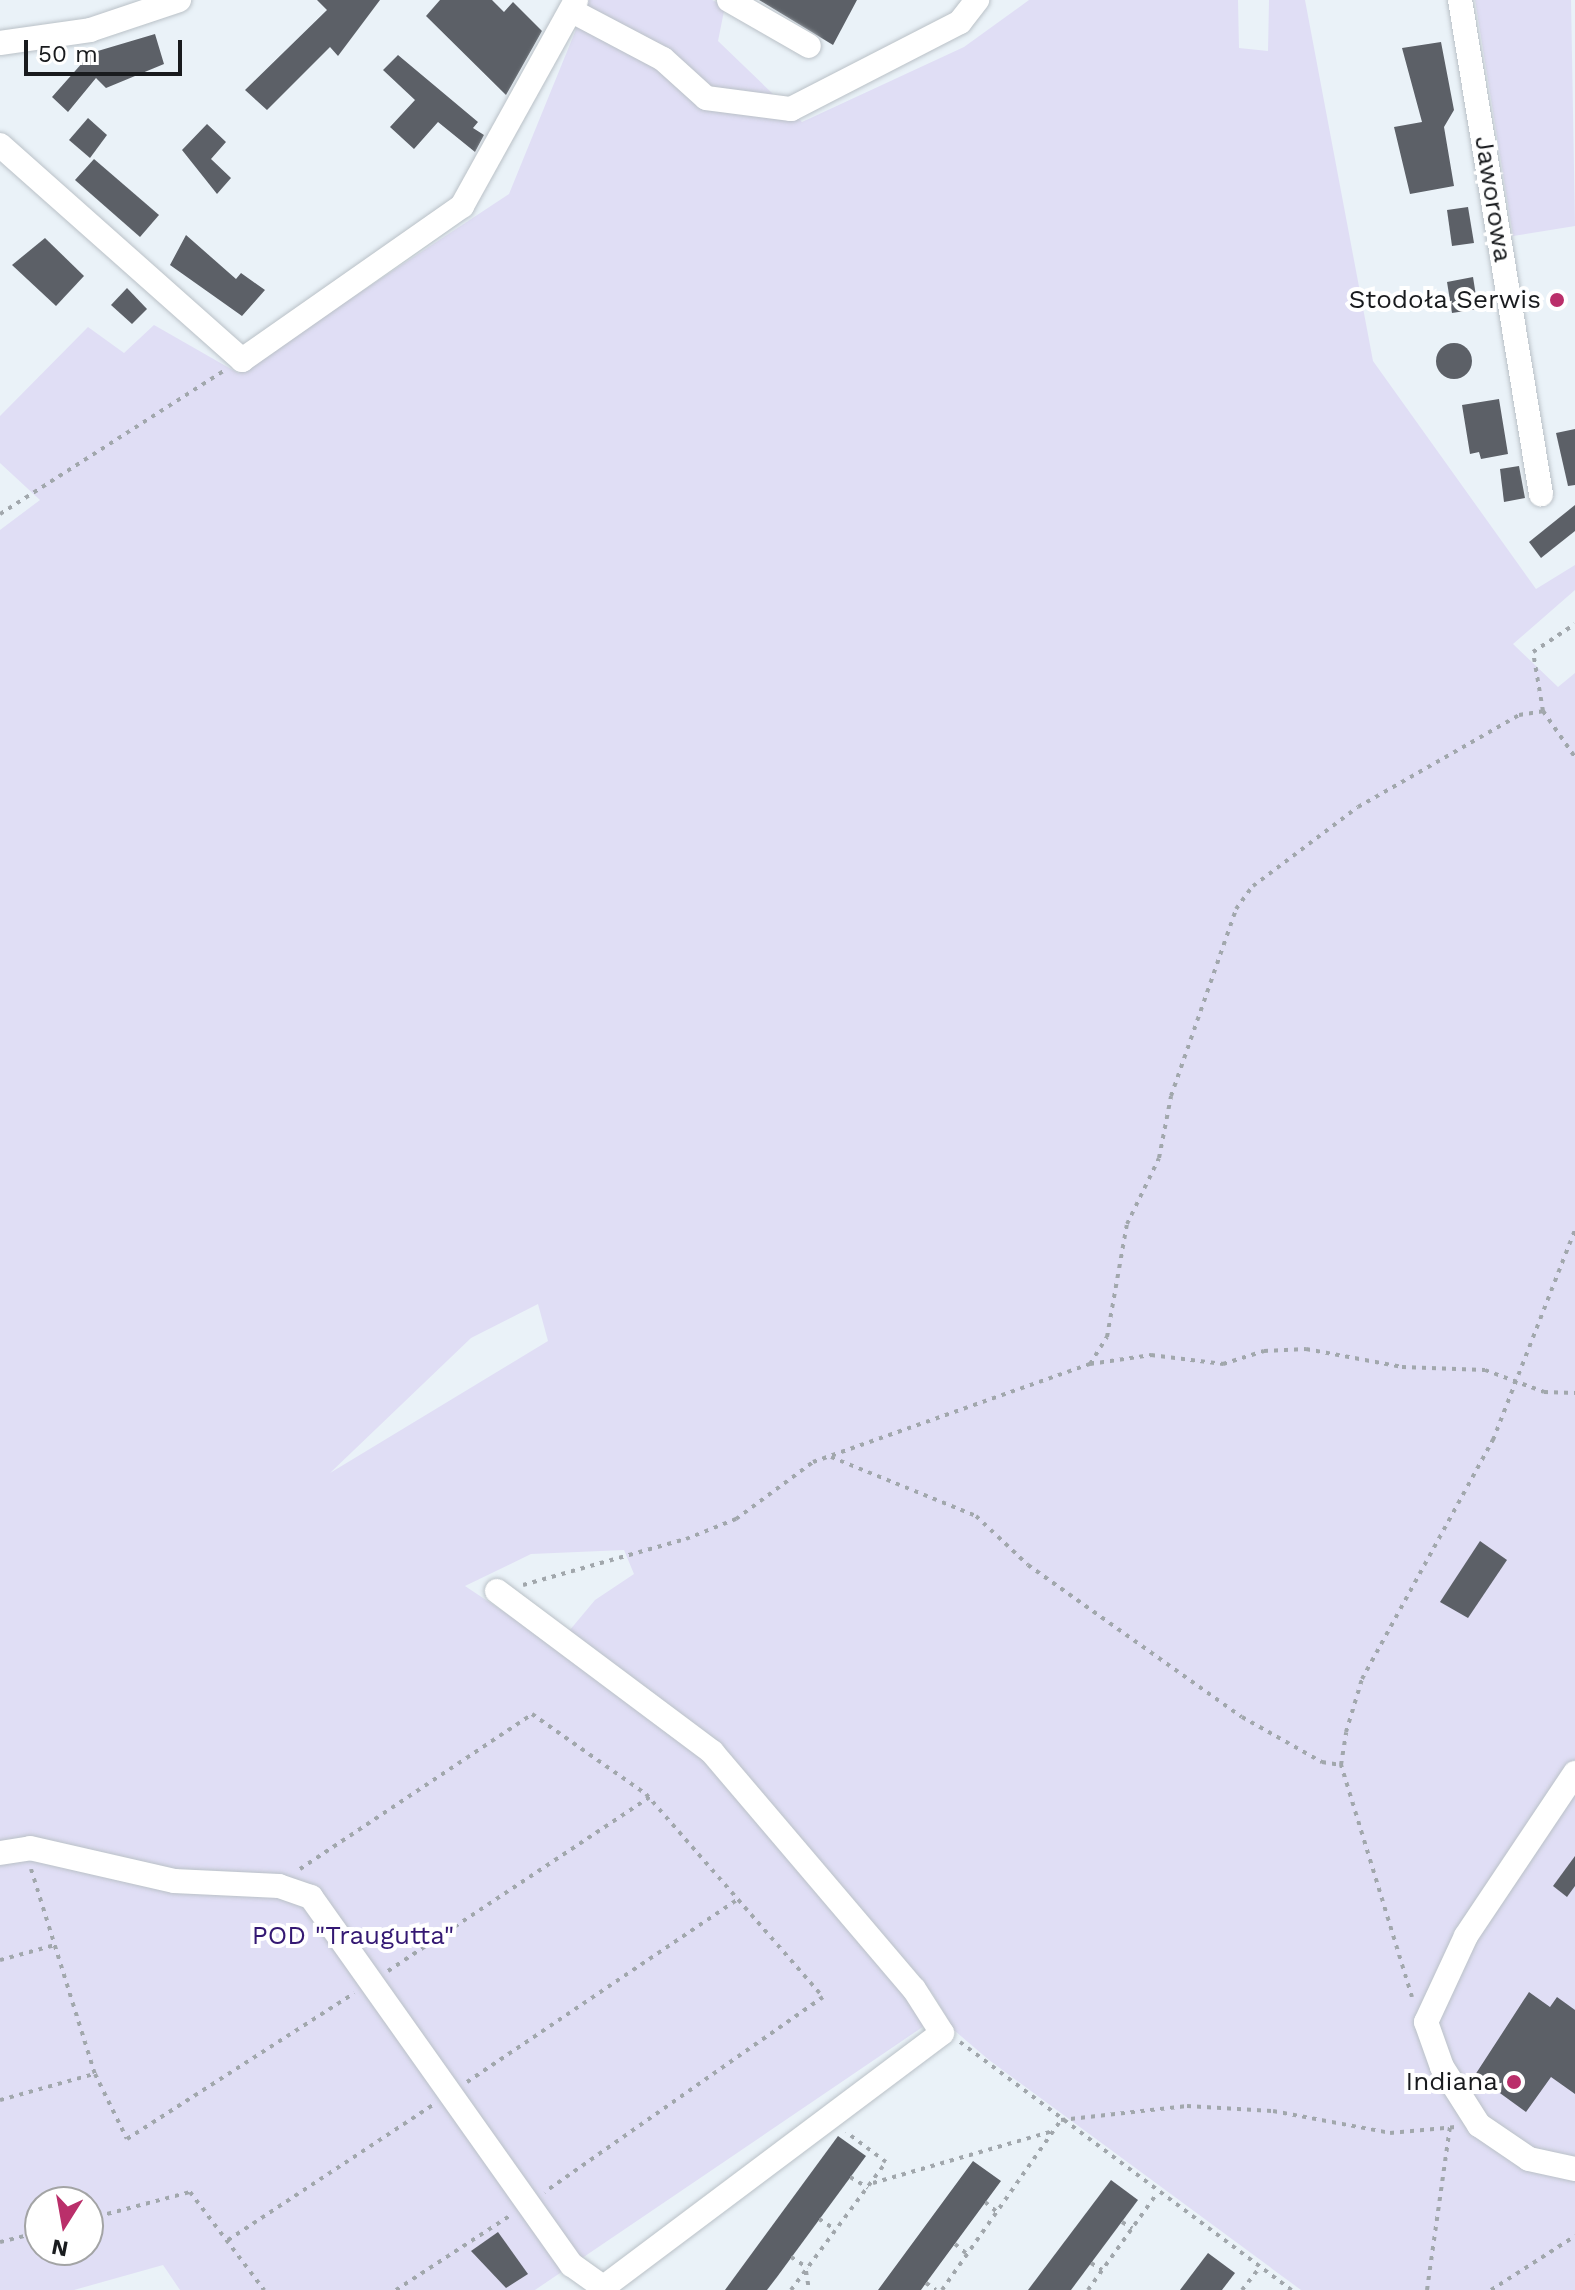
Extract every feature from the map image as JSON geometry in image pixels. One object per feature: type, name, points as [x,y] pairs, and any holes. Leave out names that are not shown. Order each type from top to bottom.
[{"type":"street","points":[[0,43],[90,30],[179,0]]},
{"type":"street","points":[[729,0],[809,46]]},
{"type":"street","points":[[0,145],[242,360],[462,206],[574,6],[663,59],[706,98],[791,109],[960,22],[977,0]]},
{"type":"street","name":"Jaworowa","points":[[1460,0],[1541,494]]},
{"type":"street","points":[[0,1853],[25,1848],[174,1881],[274,1886],[311,1897],[572,2265],[606,2288],[827,2117],[942,2033],[914,1989],[712,1752],[497,1591]]},
{"type":"street","points":[[1575,1773],[1466,1936],[1426,2022],[1442,2067],[1479,2125],[1529,2159],[1575,2169]]},
{"type":"path","points":[[0,514],[242,360]]},
{"type":"path","points":[[1575,624],[1533,652],[1543,711],[1575,757]]},
{"type":"path","points":[[1090,1364],[1107,1337],[1127,1224],[1159,1158],[1171,1096],[1236,909],[1253,886],[1358,807],[1519,715],[1543,711]]},
{"type":"path","points":[[1426,2022],[1399,1963],[1341,1765],[1362,1679],[1432,1561],[1516,1382],[1575,1230]]},
{"type":"path","points":[[497,1591],[686,1539],[736,1519],[831,1457],[1090,1364],[1151,1355],[1223,1364],[1264,1351],[1306,1349],[1402,1367],[1485,1370],[1516,1382],[1575,1393]]},
{"type":"path","points":[[831,1457],[976,1516],[1028,1565],[1242,1717],[1322,1762],[1341,1765]]},
{"type":"path","points":[[274,1886],[527,1713],[650,1797],[824,2002],[529,2204],[396,2290]]},
{"type":"path","points":[[25,1848],[95,2074],[122,2137],[134,2139],[650,1797]]},
{"type":"path","points":[[228,2240],[451,2094],[737,1900]]},
{"type":"path","points":[[0,1960],[55,1945]]},
{"type":"path","points":[[942,2033],[1291,2290]]},
{"type":"path","points":[[0,2100],[95,2074]]},
{"type":"path","points":[[942,2290],[1061,2120],[1187,2106],[1273,2111],[1390,2133],[1479,2125]]},
{"type":"path","points":[[791,2290],[886,2162],[827,2117]]},
{"type":"path","points":[[1427,2290],[1450,2127]]},
{"type":"path","points":[[850,2177],[869,2185],[1054,2130]]},
{"type":"path","points":[[104,2215],[190,2192],[264,2290]]},
{"type":"path","points":[[1088,2290],[1158,2192]]},
{"type":"path","points":[[985,2202],[997,2212]]},
{"type":"path","points":[[819,2219],[836,2230]]},
{"type":"path","points":[[1122,2222],[1132,2228]]},
{"type":"path","points":[[0,2242],[24,2236]]},
{"type":"path","points":[[1491,2290],[1575,2236]]},
{"type":"path","points":[[955,2244],[967,2254]]},
{"type":"path","points":[[791,2257],[807,2270],[809,2290]]},
{"type":"path","points":[[1091,2263],[1102,2270]]},
{"type":"path","points":[[1242,2290],[1260,2267]]},
{"type":"path","points":[[926,2283],[936,2290]]},
{"type":"green space","name":"POD \"Traugutta\"","points":[[588,0],[712,0],[725,6],[718,41],[802,122],[964,47],[1029,0],[1238,0],[1239,48],[1268,51],[1269,0],[1305,0],[1373,361],[1536,589],[1575,565],[1575,590],[1513,644],[1558,687],[1575,673],[1575,2290],[1301,2290],[989,2060],[955,2031],[932,1993],[870,1925],[930,2022],[535,2290],[180,2290],[163,2265],[74,2290],[0,2290],[0,530],[40,500],[0,463],[0,416],[88,327],[124,353],[154,325],[238,373],[509,194]],"holes":[[[538,1304],[548,1341],[330,1473],[471,1338]],[[624,1550],[634,1574],[595,1600],[564,1637],[570,1656],[465,1586],[531,1554]]]},
{"type":"green space","points":[[1475,0],[1571,0],[1575,226],[1513,236]]},
{"type":"building","points":[[317,0],[380,0],[338,56],[330,47],[267,110],[245,90],[327,10]]},
{"type":"building","points":[[440,0],[492,0],[504,12],[513,2],[542,31],[506,95],[426,16]]},
{"type":"building","points":[[759,0],[857,0],[833,45]]},
{"type":"building","points":[[155,34],[164,64],[106,88],[96,78],[68,112],[52,97],[91,53]]},
{"type":"building","points":[[1441,42],[1454,110],[1444,127],[1454,186],[1410,194],[1394,127],[1422,122],[1402,48]]},
{"type":"building","points":[[398,55],[478,122],[473,128],[484,135],[475,152],[438,122],[414,149],[390,127],[415,100],[383,70]]},
{"type":"building","points":[[88,118],[107,135],[90,158],[69,140]]},
{"type":"building","points":[[207,124],[226,142],[211,159],[231,178],[217,194],[182,150]]},
{"type":"building","points":[[94,159],[159,215],[140,237],[75,180]]},
{"type":"building","points":[[1468,207],[1474,243],[1452,246],[1447,210]]},
{"type":"building","points":[[186,235],[236,279],[241,273],[265,290],[242,316],[170,265]]},
{"type":"building","points":[[45,238],[84,276],[56,306],[12,265]]},
{"type":"building","points":[[1473,277],[1478,309],[1452,313],[1447,282]]},
{"type":"building","points":[[127,288],[147,309],[132,324],[111,305]]},
{"type":"building","points":[[1454,343],[1467,348],[1472,361],[1467,374],[1454,379],[1441,374],[1436,361],[1441,348]]},
{"type":"building","points":[[1499,399],[1508,454],[1481,459],[1479,452],[1470,454],[1462,405]]},
{"type":"building","points":[[1575,429],[1575,485],[1568,486],[1556,433]]},
{"type":"building","points":[[1519,466],[1525,498],[1504,502],[1500,469]]},
{"type":"building","points":[[1575,505],[1575,531],[1541,558],[1529,542]]},
{"type":"building","points":[[1480,1541],[1507,1560],[1468,1618],[1440,1602]]},
{"type":"building","points":[[1575,1856],[1575,1886],[1567,1897],[1553,1886]]},
{"type":"building","points":[[1529,1992],[1550,2007],[1557,1997],[1575,2010],[1575,2094],[1551,2077],[1526,2112],[1475,2075]]},
{"type":"building","points":[[838,2136],[866,2156],[767,2290],[725,2290]]},
{"type":"building","points":[[973,2161],[1001,2181],[921,2290],[878,2290]]},
{"type":"building","points":[[1111,2180],[1138,2200],[1071,2290],[1028,2290]]},
{"type":"building","points":[[498,2232],[528,2274],[506,2288],[471,2251]]},
{"type":"building","points":[[1208,2253],[1235,2273],[1222,2290],[1180,2290]]},
{"type":"place","name":"Stodoła Serwis","points":[[1557,300]]},
{"type":"place","name":"Indiana","points":[[1514,2082]]}]
